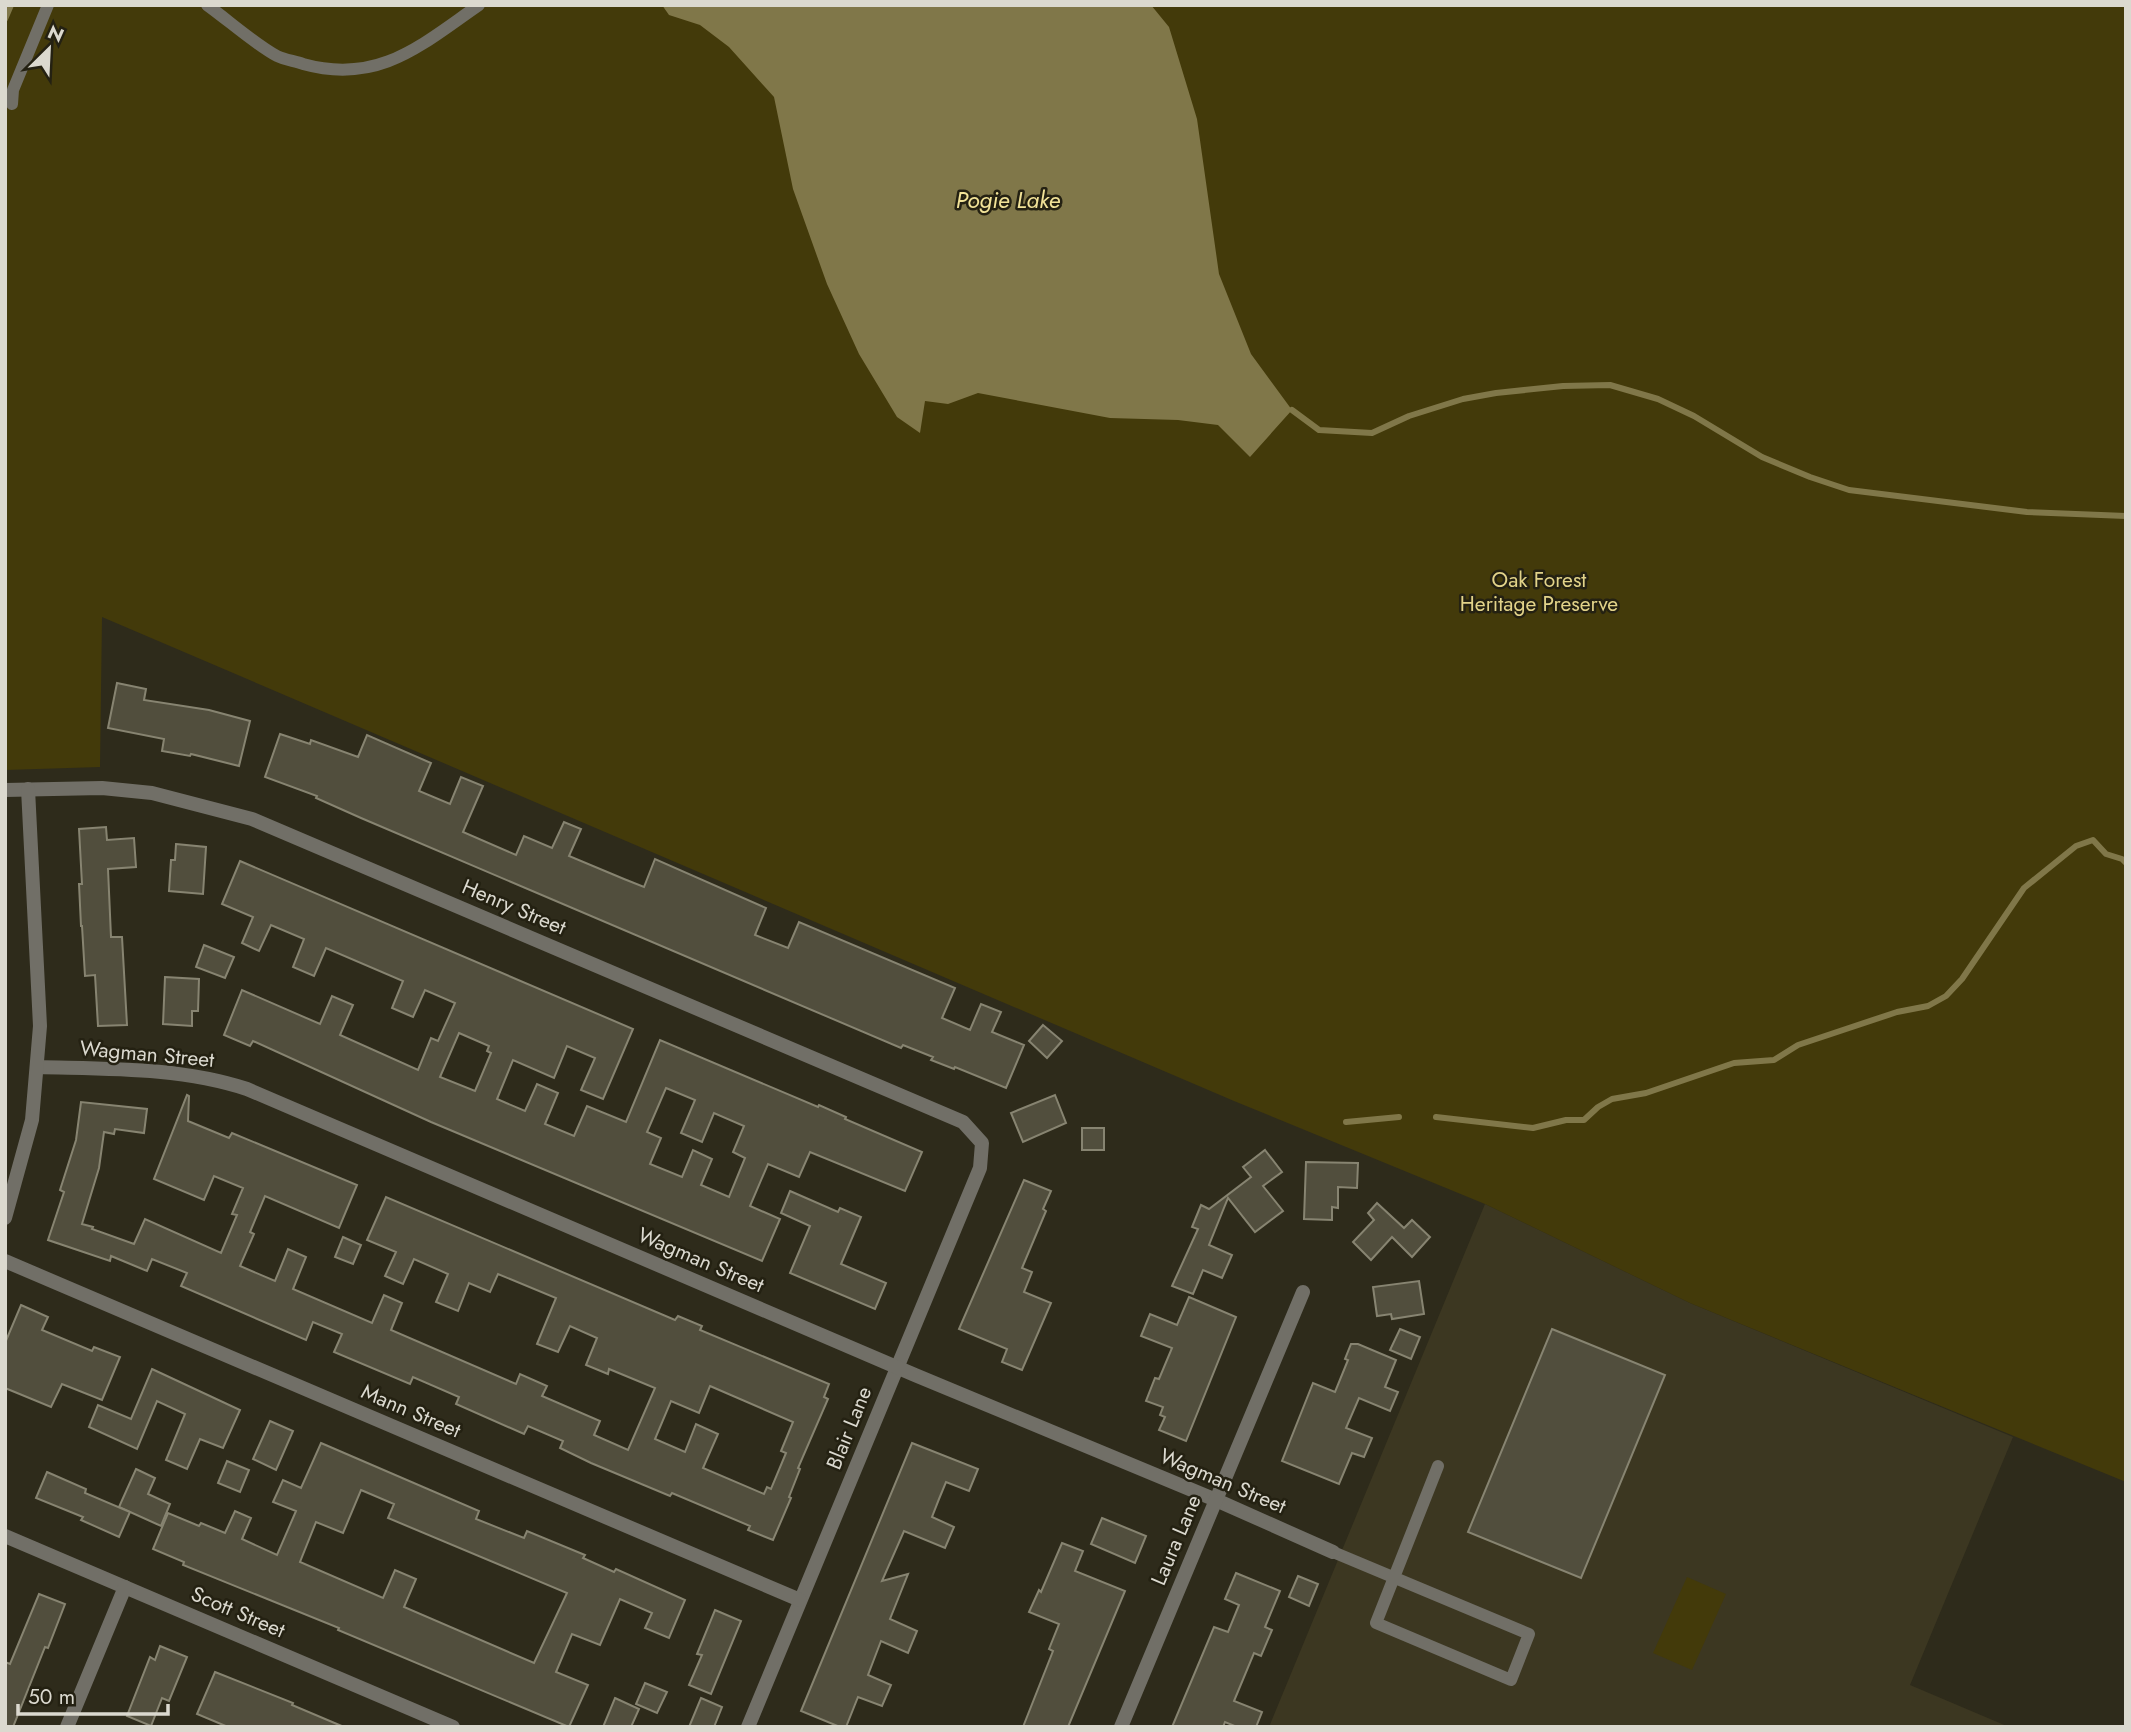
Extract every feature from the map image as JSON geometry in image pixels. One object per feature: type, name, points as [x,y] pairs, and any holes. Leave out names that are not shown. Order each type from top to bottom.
[{"type":"street","name":"Henry Street","points":[[5,790],[102,788],[152,793],[252,818],[963,1122],[982,1143]]},
{"type":"street","points":[[5,1218],[32,1120],[38,1067],[40,1026],[28,789]]},
{"type":"street","name":"Wagman Street","points":[[38,1067],[159,1072],[204,1078],[247,1089],[1333,1552]]},
{"type":"street","name":"Blair Lane","points":[[748,1727],[980,1168],[982,1143]]},
{"type":"street","name":"Mann Street","points":[[5,1261],[800,1600]]},
{"type":"street","name":"Laura Lane","points":[[1121,1727],[1303,1292]]},
{"type":"street","name":"Scott Street","points":[[5,1536],[453,1727]]},
{"type":"street","points":[[67,1727],[125,1587]]},
{"type":"lane","points":[[12,104],[13,90],[48,5]]},
{"type":"lane","points":[[207,5],[278,57],[318,68],[348,69],[377,67],[414,50],[479,5]]},
{"type":"lane","points":[[1333,1552],[1394,1578],[1529,1634],[1511,1680],[1376,1623],[1394,1578],[1438,1466]]},
{"type":"shaded area","points":[[1485,1204],[1690,1303],[2013,1437],[1910,1685],[2009,1727],[1269,1727]]},
{"type":"green space","name":"Oak Forest Heritage Preserve","points":[[5,5],[2126,5],[2126,1482],[1690,1303],[1485,1204],[1234,1101],[102,617],[100,767],[5,770]]},
{"type":"green space","points":[[1687,1577],[1726,1594],[1692,1670],[1653,1653]]},
{"type":"water","name":"Pogie Lake","points":[[662,5],[1151,5],[1169,27],[1197,119],[1219,274],[1251,354],[1292,410],[1250,457],[1218,425],[1178,420],[1110,418],[978,393],[948,404],[925,401],[920,433],[897,417],[859,354],[827,284],[793,189],[774,97],[729,47],[700,25],[669,15]]},
{"type":"building","points":[[117,683],[146,689],[144,700],[209,710],[250,721],[239,766],[191,754],[162,751],[164,739],[108,728]]},
{"type":"building","points":[[280,734],[310,744],[311,740],[358,757],[367,735],[431,763],[419,791],[450,804],[461,777],[483,786],[463,832],[516,855],[524,836],[552,848],[564,822],[581,829],[569,856],[644,887],[655,859],[766,908],[755,935],[788,948],[799,922],[955,988],[942,1018],[970,1030],[981,1004],[1001,1012],[992,1032],[1024,1045],[1006,1088],[931,1060],[933,1057],[903,1045],[901,1048],[361,818],[316,798],[317,796],[265,777]]},
{"type":"building","points":[[106,827],[107,840],[134,838],[136,867],[108,869],[111,937],[122,937],[127,1025],[98,1026],[95,975],[85,976],[79,884],[82,884],[79,829]]},
{"type":"building","points":[[176,844],[206,847],[203,894],[169,891],[171,860],[175,860]]},
{"type":"building","points":[[240,861],[633,1029],[603,1099],[581,1090],[595,1058],[567,1046],[554,1078],[513,1060],[497,1099],[525,1111],[537,1084],[558,1093],[545,1124],[574,1136],[587,1106],[626,1122],[660,1040],[818,1107],[819,1105],[922,1152],[905,1191],[810,1152],[799,1177],[768,1164],[750,1206],[780,1219],[762,1261],[431,1122],[253,1041],[250,1046],[224,1035],[242,990],[320,1024],[332,996],[353,1005],[340,1035],[418,1070],[431,1038],[438,1041],[455,1003],[425,990],[413,1017],[392,1008],[403,981],[326,948],[314,976],[293,967],[304,939],[271,925],[259,951],[242,943],[253,917],[222,904]],"holes":[[[459,1033],[489,1046],[487,1051],[491,1053],[475,1091],[440,1077]],[[666,1088],[695,1100],[681,1133],[702,1142],[714,1113],[744,1126],[733,1152],[745,1158],[729,1197],[701,1185],[712,1159],[693,1150],[682,1177],[650,1164],[661,1138],[647,1132]]]},
{"type":"building","points":[[204,945],[234,957],[225,978],[196,967]]},
{"type":"building","points":[[165,977],[199,979],[198,1011],[192,1011],[192,1026],[163,1024]]},
{"type":"building","points":[[1043,1025],[1062,1041],[1047,1058],[1029,1041]]},
{"type":"building","points":[[187,1095],[188,1121],[229,1138],[232,1133],[357,1185],[339,1228],[265,1196],[250,1232],[254,1234],[240,1266],[275,1281],[288,1249],[306,1257],[293,1289],[372,1323],[384,1295],[402,1303],[391,1330],[516,1384],[520,1374],[547,1386],[542,1396],[600,1421],[594,1435],[628,1450],[655,1388],[609,1369],[608,1374],[586,1365],[597,1338],[570,1326],[558,1352],[537,1344],[556,1298],[498,1274],[490,1292],[469,1283],[458,1311],[436,1302],[448,1274],[414,1259],[403,1284],[385,1276],[396,1252],[367,1240],[386,1197],[675,1320],[678,1316],[702,1326],[700,1330],[829,1384],[824,1397],[828,1399],[798,1468],[800,1469],[789,1497],[791,1498],[773,1540],[748,1530],[750,1526],[672,1493],[670,1496],[591,1463],[560,1448],[563,1441],[528,1426],[524,1434],[456,1404],[459,1397],[413,1377],[410,1384],[334,1352],[342,1334],[313,1322],[306,1340],[181,1286],[187,1273],[152,1259],[147,1271],[111,1256],[110,1261],[48,1240],[64,1192],[60,1190],[76,1140],[81,1102],[147,1109],[144,1133],[115,1129],[114,1134],[104,1132],[99,1168],[82,1224],[134,1244],[145,1219],[221,1253],[237,1215],[232,1214],[243,1188],[214,1176],[204,1200],[154,1179]],"holes":[[[710,1386],[793,1422],[781,1451],[786,1453],[771,1489],[767,1487],[764,1494],[703,1468],[718,1434],[696,1424],[685,1452],[655,1439],[671,1401],[699,1413]]]},
{"type":"building","points":[[1055,1095],[1066,1123],[1023,1142],[1011,1113]]},
{"type":"building","points":[[1082,1128],[1104,1128],[1104,1150],[1082,1150]]},
{"type":"building","points":[[1265,1150],[1282,1172],[1263,1186],[1283,1211],[1255,1232],[1228,1198],[1209,1245],[1232,1255],[1222,1278],[1203,1270],[1193,1294],[1172,1286],[1198,1229],[1192,1227],[1201,1205],[1209,1209],[1251,1177],[1243,1167]]},
{"type":"building","points":[[1306,1162],[1358,1163],[1357,1188],[1338,1187],[1338,1208],[1332,1207],[1332,1220],[1304,1219]]},
{"type":"building","points":[[1024,1180],[1051,1191],[1043,1209],[1046,1211],[1022,1268],[1032,1272],[1024,1292],[1051,1303],[1022,1370],[1002,1362],[1007,1349],[959,1329]]},
{"type":"building","points":[[790,1191],[838,1212],[840,1208],[861,1217],[841,1264],[886,1283],[875,1309],[790,1273],[810,1226],[781,1213]]},
{"type":"building","points":[[1377,1203],[1404,1228],[1412,1220],[1430,1237],[1412,1257],[1392,1237],[1371,1260],[1353,1242],[1374,1220],[1368,1213]]},
{"type":"building","points":[[343,1237],[361,1245],[353,1264],[335,1257]]},
{"type":"building","points":[[1419,1281],[1424,1314],[1392,1319],[1391,1314],[1377,1316],[1373,1287]]},
{"type":"building","points":[[1189,1297],[1236,1317],[1186,1441],[1159,1430],[1165,1417],[1160,1415],[1163,1407],[1146,1401],[1172,1348],[1141,1336],[1150,1314],[1177,1325]]},
{"type":"building","points":[[21,1305],[48,1317],[42,1330],[92,1351],[94,1347],[120,1357],[102,1400],[62,1384],[51,1407],[5,1388],[5,1343]]},
{"type":"building","points":[[1400,1329],[1420,1337],[1411,1359],[1390,1350]]},
{"type":"building","points":[[1552,1329],[1665,1375],[1581,1578],[1468,1532]]},
{"type":"building","points":[[1351,1344],[1358,1344],[1396,1360],[1385,1387],[1398,1392],[1390,1411],[1359,1398],[1346,1428],[1372,1438],[1364,1457],[1352,1453],[1339,1484],[1282,1461],[1313,1383],[1335,1392],[1348,1360],[1345,1359]]},
{"type":"building","points":[[152,1369],[240,1410],[223,1448],[200,1439],[187,1469],[166,1460],[185,1414],[157,1401],[137,1449],[89,1427],[98,1405],[131,1419]]},
{"type":"building","points":[[270,1421],[293,1431],[276,1470],[253,1459]]},
{"type":"building","points":[[321,1443],[479,1511],[476,1519],[524,1538],[527,1531],[585,1555],[583,1558],[614,1572],[616,1569],[685,1600],[669,1638],[645,1628],[652,1613],[620,1599],[600,1645],[572,1634],[556,1672],[588,1685],[569,1727],[338,1630],[339,1628],[183,1565],[184,1562],[153,1549],[168,1513],[225,1533],[235,1511],[251,1518],[242,1539],[277,1555],[296,1511],[273,1502],[283,1480],[301,1488]],"holes":[[[361,1490],[394,1504],[388,1518],[567,1593],[534,1663],[404,1607],[416,1579],[395,1570],[383,1598],[300,1562],[316,1522],[343,1533]]]},
{"type":"building","points":[[912,1443],[978,1469],[969,1491],[946,1482],[932,1517],[954,1527],[945,1548],[904,1531],[882,1581],[908,1574],[890,1619],[917,1631],[908,1653],[881,1641],[868,1675],[891,1685],[882,1706],[858,1697],[846,1727],[840,1727],[801,1711]]},
{"type":"building","points":[[227,1461],[249,1470],[240,1492],[218,1483]]},
{"type":"building","points":[[136,1469],[155,1478],[148,1494],[170,1504],[161,1526],[119,1507]]},
{"type":"building","points":[[47,1472],[86,1489],[85,1493],[130,1512],[119,1537],[81,1520],[83,1517],[36,1498]]},
{"type":"building","points":[[1102,1518],[1146,1536],[1135,1563],[1091,1544]]},
{"type":"building","points":[[1062,1543],[1083,1551],[1075,1571],[1125,1591],[1068,1727],[1023,1727],[1053,1651],[1049,1649],[1059,1624],[1029,1612],[1039,1590],[1041,1592]]},
{"type":"building","points":[[1236,1573],[1280,1591],[1265,1627],[1272,1630],[1261,1656],[1254,1653],[1234,1701],[1262,1712],[1256,1727],[1237,1727],[1225,1722],[1223,1727],[1172,1727],[1214,1627],[1228,1632],[1239,1605],[1225,1599]]},
{"type":"building","points":[[1298,1576],[1318,1584],[1309,1606],[1289,1597]]},
{"type":"building","points":[[39,1594],[65,1604],[13,1727],[5,1727],[5,1662],[10,1664]]},
{"type":"building","points":[[715,1610],[741,1621],[711,1694],[689,1685],[702,1655],[697,1654]]},
{"type":"building","points":[[160,1646],[187,1657],[169,1701],[162,1698],[151,1726],[127,1716],[150,1657],[155,1660]]},
{"type":"building","points":[[215,1672],[344,1727],[228,1727],[197,1714]]},
{"type":"building","points":[[645,1683],[667,1692],[657,1713],[636,1704]]},
{"type":"building","points":[[615,1698],[639,1709],[631,1727],[603,1727]]},
{"type":"building","points":[[701,1698],[722,1707],[714,1727],[689,1727]]},
{"type":"waterway","points":[[5,19],[11,5]]},
{"type":"waterway","points":[[1292,410],[1319,430],[1372,433],[1409,416],[1463,399],[1563,386],[1610,385],[1658,399],[1694,416],[1762,457],[1849,490],[2027,512],[2126,516]]},
{"type":"waterway","points":[[1436,1117],[1533,1128],[1566,1120],[1584,1120],[1612,1099],[1646,1093],[1734,1063],[1774,1060],[1798,1045],[1897,1012],[1928,1006],[1946,996],[1962,979],[2024,888],[2076,846],[2093,840],[2106,854],[2126,863]]},
{"type":"waterway","points":[[1346,1122],[1399,1117]]}]
